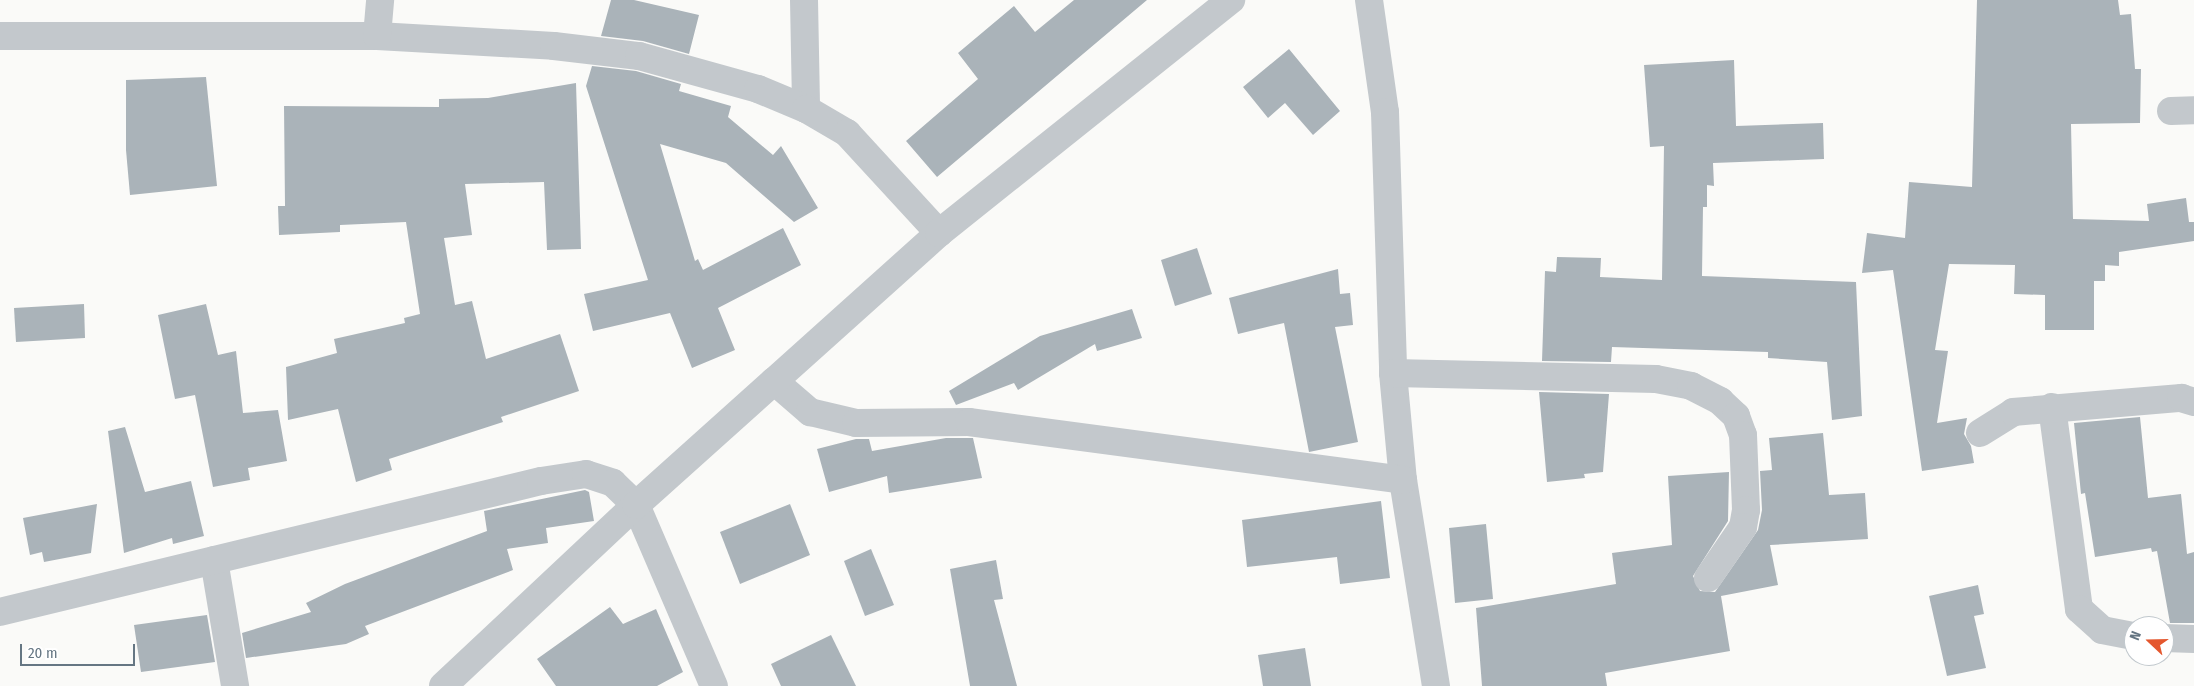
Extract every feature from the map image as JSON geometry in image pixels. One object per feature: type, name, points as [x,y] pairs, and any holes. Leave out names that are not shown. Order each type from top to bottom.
[{"type":"street","points":[[377,36],[380,0]]},
{"type":"street","points":[[804,0],[806,109]]},
{"type":"street","points":[[443,686],[636,505],[939,233],[1231,0]]},
{"type":"street","points":[[1369,0],[1385,112],[1393,374],[1403,480],[1436,686]]},
{"type":"street","points":[[0,36],[377,36],[554,46],[639,56],[758,89],[806,109],[848,133],[939,233]]},
{"type":"street","points":[[1393,374],[1656,379],[1691,386],[1720,401],[1736,416],[1743,435],[1746,510],[1743,527],[1708,578]]},
{"type":"street","points":[[774,381],[810,412],[856,424],[969,422],[1403,480]]},
{"type":"street","points":[[1980,433],[2013,412],[2052,407],[2181,398],[2194,402]]},
{"type":"street","points":[[2052,407],[2079,609],[2102,630],[2124,634]]},
{"type":"street","points":[[0,612],[541,481],[586,474],[613,483],[636,505],[714,686]]},
{"type":"street","points":[[214,560],[236,686]]},
{"type":"street","points":[[2174,639],[2194,640]]},
{"type":"building","points":[[611,0],[634,0],[699,15],[689,54],[643,41],[601,36]]},
{"type":"building","points":[[1074,0],[1147,0],[937,177],[906,141],[978,79],[958,53],[1014,6],[1035,32]]},
{"type":"building","points":[[1977,0],[2118,0],[2120,15],[2131,14],[2135,69],[2141,69],[2140,123],[2071,124],[2073,219],[2149,221],[2147,204],[2186,198],[2189,222],[2194,222],[2194,241],[2119,252],[2119,266],[2105,265],[2105,281],[2094,281],[2094,330],[2045,330],[2045,295],[2014,294],[2015,265],[1949,264],[1935,350],[1948,351],[1937,423],[1967,418],[1964,434],[1971,446],[1974,463],[1922,471],[1893,270],[1862,273],[1867,233],[1905,238],[1909,182],[1972,187]]},
{"type":"building","points":[[1289,49],[1340,111],[1313,135],[1285,103],[1268,118],[1243,87]]},
{"type":"building","points":[[1734,60],[1736,126],[1823,123],[1824,159],[1713,163],[1714,186],[1707,185],[1707,207],[1703,207],[1702,276],[1856,282],[1862,416],[1832,420],[1827,362],[1768,358],[1768,352],[1612,347],[1611,362],[1542,361],[1545,271],[1556,272],[1557,257],[1601,258],[1600,277],[1662,280],[1664,146],[1650,147],[1644,65]]},
{"type":"building","points":[[592,66],[636,71],[681,84],[679,91],[731,106],[728,117],[773,155],[781,146],[818,208],[794,222],[726,163],[660,144],[695,261],[698,259],[703,270],[783,228],[801,265],[718,308],[735,350],[692,368],[670,313],[593,331],[584,294],[648,280],[586,86]]},
{"type":"building","points":[[206,77],[217,186],[130,195],[126,150],[126,80]]},
{"type":"building","points":[[576,83],[581,249],[547,250],[544,182],[465,184],[472,235],[444,238],[455,305],[472,301],[486,359],[560,334],[579,391],[501,417],[503,422],[389,459],[392,470],[356,482],[338,409],[288,420],[286,367],[337,353],[334,339],[405,323],[404,318],[420,314],[406,222],[340,225],[340,232],[279,235],[278,206],[285,206],[284,106],[439,107],[439,99],[488,98]]},
{"type":"building","points":[[1197,248],[1212,294],[1175,306],[1161,260]]},
{"type":"building","points":[[1338,269],[1340,294],[1350,293],[1353,325],[1335,327],[1358,442],[1309,452],[1284,323],[1238,334],[1229,298]]},
{"type":"building","points":[[84,304],[85,338],[16,342],[14,308]]},
{"type":"building","points":[[206,304],[218,355],[236,351],[243,413],[278,410],[287,461],[248,468],[250,480],[213,487],[195,395],[175,399],[158,315]]},
{"type":"building","points":[[1132,309],[1142,338],[1097,351],[1095,344],[1018,390],[1014,383],[956,405],[949,391],[1040,336]]},
{"type":"building","points":[[1539,392],[1609,394],[1603,472],[1584,474],[1585,478],[1547,482]]},
{"type":"building","points":[[2140,417],[2148,498],[2181,494],[2187,554],[2194,552],[2194,623],[2174,623],[2174,616],[2169,616],[2157,551],[2152,552],[2151,548],[2095,557],[2085,493],[2081,494],[2074,423]]},
{"type":"building","points":[[125,427],[145,492],[191,481],[204,536],[173,544],[172,538],[124,553],[108,431]]},
{"type":"building","points":[[1823,433],[1829,495],[1865,493],[1868,539],[1770,545],[1778,585],[1721,596],[1730,651],[1605,673],[1607,686],[1482,686],[1476,608],[1616,584],[1612,553],[1672,545],[1668,476],[1729,472],[1728,521],[1693,576],[1700,591],[1715,592],[1758,530],[1762,510],[1760,471],[1772,470],[1769,438]]},
{"type":"building","points":[[946,438],[973,438],[982,478],[889,493],[887,476],[829,492],[817,449],[856,439],[869,439],[872,451]]},
{"type":"building","points":[[585,490],[589,492],[594,521],[546,528],[548,543],[507,549],[513,570],[365,626],[369,634],[346,644],[246,658],[242,633],[311,612],[306,603],[345,584],[487,531],[484,511]]},
{"type":"building","points":[[1381,501],[1390,578],[1340,584],[1337,557],[1247,567],[1242,520]]},
{"type":"building","points":[[97,504],[91,553],[44,562],[42,552],[30,555],[23,518]]},
{"type":"building","points":[[790,504],[810,555],[740,584],[720,532]]},
{"type":"building","points":[[1486,524],[1493,599],[1455,603],[1449,528]]},
{"type":"building","points":[[871,549],[894,605],[865,616],[844,561]]},
{"type":"building","points":[[996,560],[1003,599],[994,600],[1017,686],[970,686],[950,569]]},
{"type":"building","points":[[1978,585],[1984,614],[1974,616],[1986,668],[1947,676],[1929,596]]},
{"type":"building","points":[[610,607],[623,624],[656,609],[683,672],[657,686],[556,686],[537,659]]},
{"type":"building","points":[[207,615],[215,662],[141,672],[134,625]]},
{"type":"building","points":[[831,635],[856,686],[781,686],[771,664]]},
{"type":"building","points":[[1305,648],[1311,686],[1263,686],[1258,655]]}]
